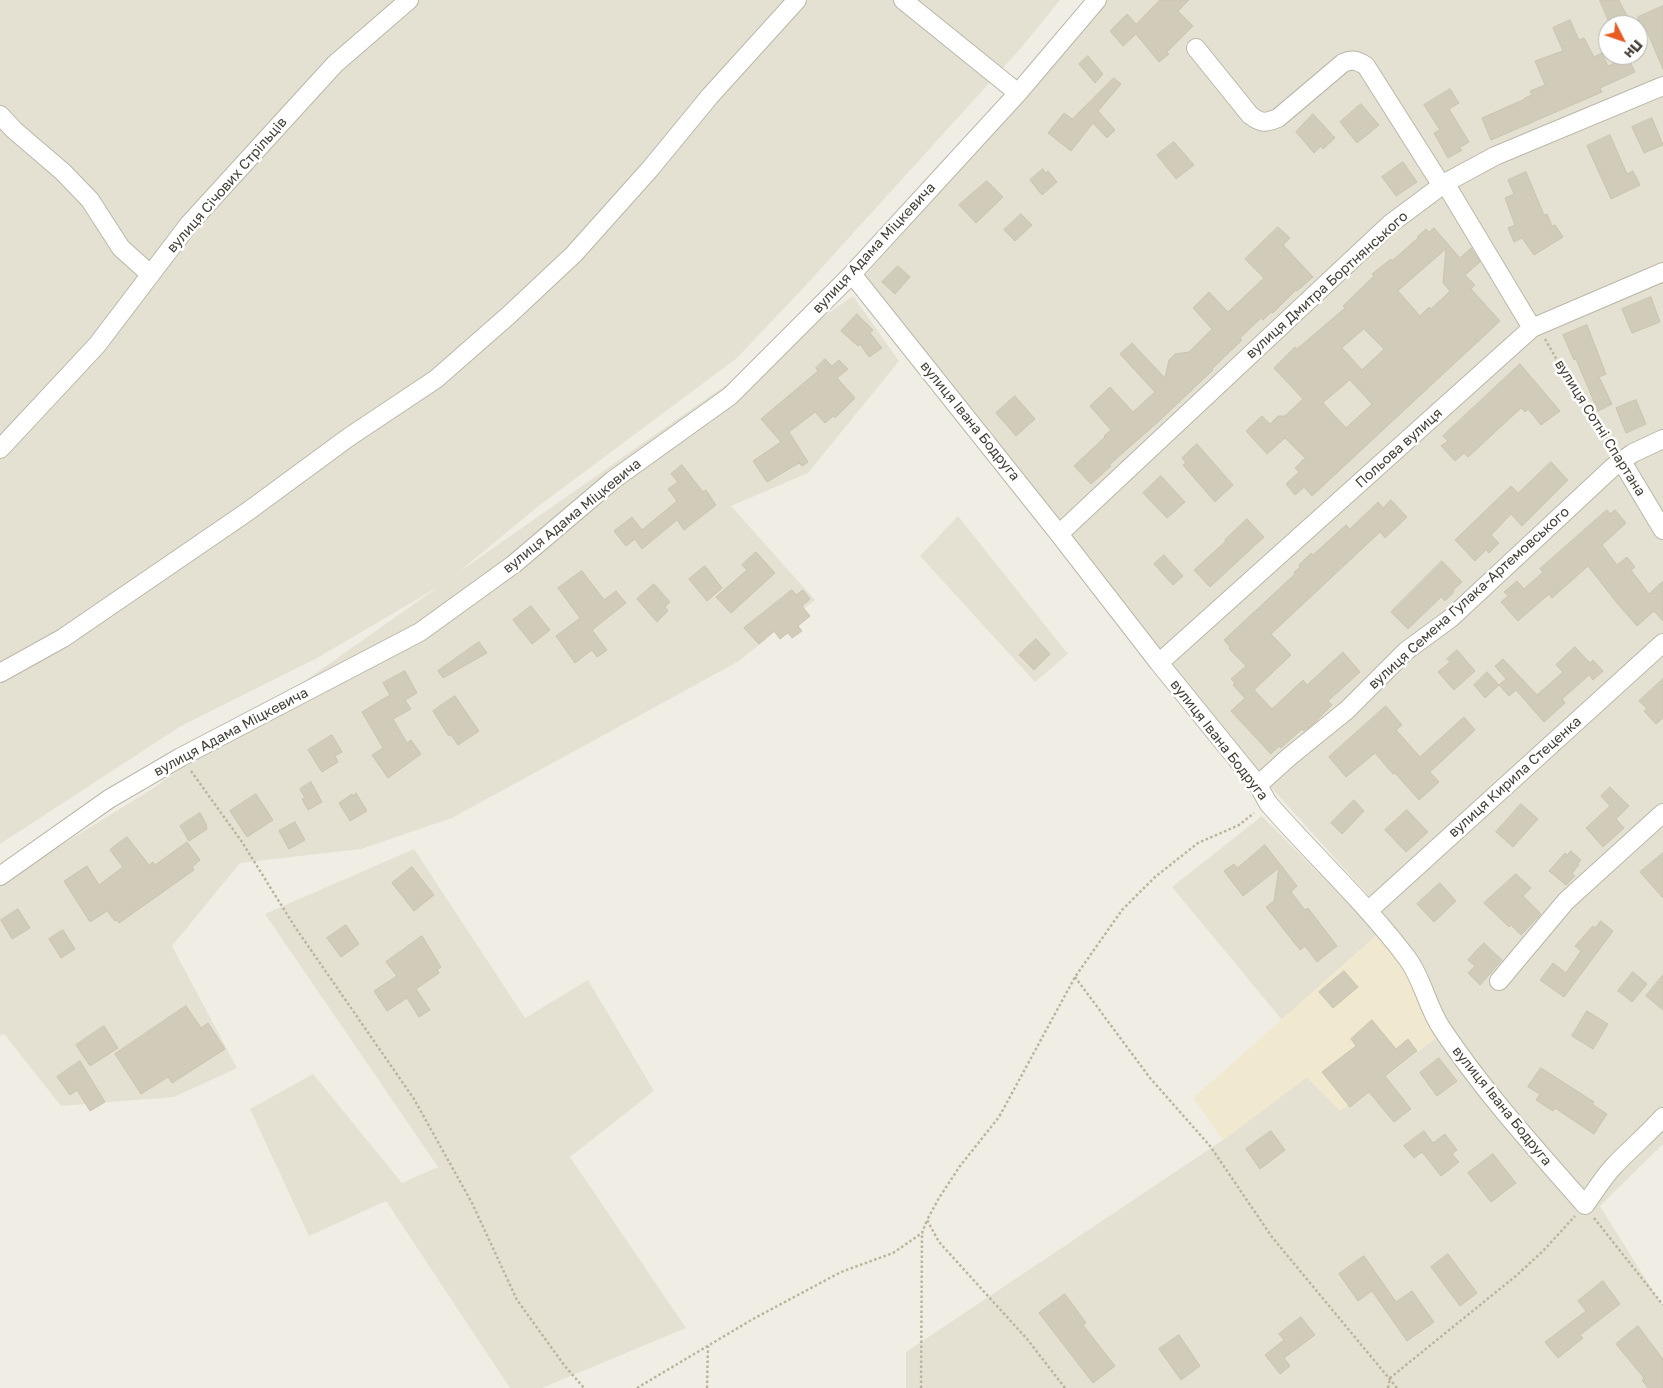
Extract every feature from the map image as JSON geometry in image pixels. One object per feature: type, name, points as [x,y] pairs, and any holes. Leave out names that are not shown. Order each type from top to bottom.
[{"type":"street","name":"вулиця Січових Стрільців","points":[[0,450],[97,346],[189,224],[335,64],[409,0]]},
{"type":"street","points":[[0,673],[63,638],[247,512],[349,436],[436,379],[509,315],[574,254],[650,169],[710,96],[796,0]]},
{"type":"street","points":[[903,0],[1018,93]]},
{"type":"street","name":"вулиця Адама Міцкевича","points":[[0,876],[109,799],[180,757],[420,632],[514,564],[613,480],[738,390],[852,274],[1018,93],[1097,0]]},
{"type":"street","points":[[1196,48],[1250,116],[1266,123],[1278,118],[1343,63],[1349,60],[1358,61],[1366,66],[1535,327]]},
{"type":"street","name":"вулиця Дмитра Бортнянського","points":[[1060,534],[1390,224],[1443,184],[1495,156],[1663,86]]},
{"type":"street","points":[[0,115],[14,130],[63,172],[90,200],[121,248],[150,274]]},
{"type":"street","name":"Польова вулиця","points":[[1159,663],[1535,327],[1663,272]]},
{"type":"street","name":"вулиця Івана Бодруга","points":[[852,274],[1060,534],[1159,663],[1258,785],[1268,803],[1368,911],[1412,965],[1434,1016],[1470,1070],[1585,1205]]},
{"type":"street","name":"вулиця Семена Гулака-Артемовського","points":[[1258,785],[1288,757],[1347,710],[1406,651],[1451,618],[1621,460],[1641,448],[1663,439]]},
{"type":"street","name":"вулиця Сотні Спартана","points":[[1621,460],[1663,530]]},
{"type":"street","name":"вулиця Кирила Стеценка","points":[[1368,911],[1663,643]]},
{"type":"street","points":[[1499,981],[1566,901],[1663,813]]},
{"type":"street","points":[[1585,1205],[1603,1178],[1663,1117]]},
{"type":"path","name":"вулиця Сотні Спартана","points":[[1535,327],[1621,460]]},
{"type":"path","points":[[180,757],[242,842],[295,927],[414,1099],[472,1203],[516,1300],[564,1365],[584,1388]]},
{"type":"path","points":[[921,1388],[922,1232],[939,1198],[960,1166],[998,1117],[1076,977],[1122,910],[1155,877],[1198,843],[1238,825],[1268,803]]},
{"type":"path","points":[[1076,977],[1150,1078],[1210,1146],[1272,1237],[1398,1388]]},
{"type":"path","points":[[1388,1388],[1390,1378],[1517,1275],[1543,1251],[1585,1205],[1663,1305]]},
{"type":"path","points":[[927,1220],[939,1242],[1028,1339],[1065,1388]]},
{"type":"path","points":[[637,1388],[753,1318],[841,1272],[893,1253],[922,1232]]},
{"type":"path","points":[[707,1388],[708,1346]]},
{"type":"shaded area","points":[[0,0],[1060,0],[1021,48],[807,284],[737,358],[536,508],[459,572],[853,296],[899,361],[808,473],[731,506],[815,600],[739,661],[452,818],[361,849],[240,863],[172,946],[237,1068],[174,1097],[61,1106],[4,1034],[0,1036],[0,883],[152,789],[438,587],[317,658],[181,726],[0,844]]},
{"type":"shaded area","points":[[1103,0],[1663,0],[1663,1144],[1600,1206],[1663,1307],[1663,1388],[906,1388],[906,1352],[1223,1140],[1307,1077],[1340,1110],[1436,1038],[1532,1136],[1449,1027],[1380,908],[1222,733],[862,279],[1020,103]]},
{"type":"shaded area","points":[[958,516],[1068,654],[1035,682],[920,556]]},
{"type":"shaded area","points":[[1262,816],[1378,934],[1282,1020],[1172,887]]},
{"type":"shaded area","points":[[414,849],[525,1018],[588,980],[654,1091],[570,1157],[686,1328],[542,1388],[510,1388],[386,1201],[309,1236],[250,1109],[313,1074],[402,1183],[438,1167],[265,914]]},
{"type":"shaded area","points":[[1378,934],[1405,968],[1436,1038],[1340,1111],[1307,1077],[1223,1140],[1193,1098]]},
{"type":"building","points":[[1160,0],[1189,0],[1178,11],[1193,26],[1167,52],[1169,54],[1159,62],[1136,34],[1123,46],[1110,31],[1127,14],[1136,24]]},
{"type":"building","points":[[1600,0],[1619,0],[1626,15],[1606,15]]},
{"type":"building","points":[[1663,6],[1663,69],[1648,34],[1648,15],[1643,15]]},
{"type":"building","points":[[1570,20],[1579,40],[1584,38],[1594,57],[1598,55],[1598,65],[1632,65],[1635,72],[1600,88],[1602,92],[1491,140],[1482,118],[1525,99],[1532,95],[1530,91],[1545,85],[1535,61],[1563,51],[1553,28]]},
{"type":"building","points":[[1088,56],[1103,74],[1095,83],[1079,64]]},
{"type":"building","points":[[1114,78],[1121,84],[1098,111],[1115,130],[1107,138],[1093,123],[1071,151],[1048,133],[1064,113],[1072,119]]},
{"type":"building","points":[[1450,89],[1459,103],[1449,109],[1469,142],[1459,148],[1462,150],[1448,158],[1434,133],[1440,130],[1424,105]]},
{"type":"building","points":[[1361,104],[1379,125],[1357,143],[1340,122]]},
{"type":"building","points":[[1313,114],[1335,138],[1323,149],[1321,146],[1314,153],[1296,132]]},
{"type":"building","points":[[1652,118],[1663,145],[1644,153],[1632,127]]},
{"type":"building","points":[[1610,135],[1627,174],[1633,171],[1640,185],[1611,199],[1587,146]]},
{"type":"building","points":[[1174,142],[1194,165],[1176,179],[1157,155]]},
{"type":"building","points":[[1403,162],[1417,182],[1396,196],[1382,177]]},
{"type":"building","points":[[1043,169],[1045,173],[1048,171],[1057,182],[1042,195],[1030,180]]},
{"type":"building","points":[[1526,172],[1544,215],[1547,214],[1552,226],[1555,225],[1563,237],[1534,255],[1522,238],[1514,242],[1508,228],[1515,225],[1505,198],[1514,194],[1508,180]]},
{"type":"building","points":[[987,181],[1003,197],[976,223],[959,205]]},
{"type":"building","points":[[1021,214],[1032,225],[1015,241],[1004,230]]},
{"type":"building","points":[[1278,227],[1290,238],[1283,245],[1313,277],[1296,290],[1273,313],[1271,312],[1263,320],[1261,318],[1240,338],[1242,340],[1213,370],[1109,465],[1111,466],[1091,484],[1074,466],[1111,430],[1090,406],[1110,387],[1133,412],[1155,392],[1120,354],[1132,343],[1165,378],[1169,360],[1175,354],[1189,352],[1212,329],[1193,308],[1209,292],[1228,312],[1264,278],[1245,259]]},
{"type":"building","points":[[1434,228],[1460,258],[1471,248],[1480,262],[1465,275],[1475,285],[1471,289],[1500,321],[1312,496],[1304,487],[1295,495],[1286,484],[1299,472],[1295,468],[1305,458],[1285,438],[1267,454],[1246,431],[1262,416],[1270,424],[1278,416],[1285,416],[1303,399],[1274,368],[1295,347],[1297,349],[1345,308],[1343,306],[1374,276],[1372,274],[1391,259],[1392,261],[1426,229],[1429,232]],"holes":[[[1446,249],[1443,283],[1450,291],[1431,309],[1429,307],[1420,316],[1398,291]],[[1364,329],[1384,349],[1362,370],[1342,348]],[[1350,380],[1372,404],[1346,428],[1323,403]]]},
{"type":"building","points":[[898,266],[910,277],[895,294],[882,282]]},
{"type":"building","points":[[1651,297],[1660,322],[1632,333],[1622,309]]},
{"type":"building","points":[[857,314],[873,330],[870,333],[882,348],[869,357],[860,344],[858,346],[841,331]]},
{"type":"building","points":[[1587,325],[1606,374],[1599,377],[1612,404],[1598,411],[1576,359],[1574,360],[1563,335]]},
{"type":"building","points":[[825,359],[832,366],[839,360],[848,369],[837,378],[855,398],[835,418],[833,416],[825,423],[815,412],[789,432],[808,462],[802,466],[799,463],[767,482],[753,461],[781,442],[761,419],[818,371],[816,368]]},
{"type":"building","points":[[1520,364],[1560,411],[1541,425],[1528,409],[1525,412],[1521,408],[1468,457],[1464,453],[1455,461],[1441,446],[1448,441],[1443,436]]},
{"type":"building","points":[[1015,396],[1035,419],[1016,436],[996,413]]},
{"type":"building","points":[[1636,400],[1646,424],[1626,433],[1616,408]]},
{"type":"building","points":[[1197,444],[1233,485],[1215,502],[1183,465],[1186,463],[1182,458]]},
{"type":"building","points":[[1551,462],[1568,480],[1522,526],[1511,514],[1491,535],[1499,543],[1489,553],[1486,550],[1475,561],[1455,540],[1511,486],[1518,493]]},
{"type":"building","points":[[682,465],[703,492],[706,490],[716,505],[684,530],[677,520],[642,549],[635,539],[626,546],[614,531],[632,517],[642,530],[677,501],[668,489],[678,482],[671,474]]},
{"type":"building","points":[[1161,476],[1185,502],[1167,518],[1143,493]]},
{"type":"building","points":[[1391,500],[1407,517],[1385,538],[1380,532],[1271,634],[1291,655],[1254,690],[1272,709],[1303,680],[1307,685],[1343,652],[1360,672],[1328,701],[1332,705],[1314,723],[1304,731],[1302,729],[1281,748],[1279,746],[1271,754],[1231,711],[1245,698],[1233,685],[1235,683],[1231,679],[1246,666],[1229,649],[1230,647],[1224,640],[1295,574],[1294,572],[1300,567],[1299,565],[1311,553],[1313,555],[1346,525],[1350,529],[1378,502],[1383,508]]},
{"type":"building","points":[[1607,510],[1610,514],[1615,510],[1626,523],[1602,545],[1617,565],[1627,557],[1635,567],[1631,570],[1649,594],[1663,581],[1663,621],[1654,611],[1637,626],[1588,566],[1552,598],[1549,594],[1518,621],[1501,602],[1508,596],[1504,592],[1517,581],[1524,589],[1543,572],[1540,569]]},
{"type":"building","points":[[1247,519],[1264,537],[1210,587],[1194,570]]},
{"type":"building","points":[[756,552],[775,573],[731,613],[716,597],[747,570],[742,565]]},
{"type":"building","points":[[1164,555],[1183,576],[1173,585],[1154,564]]},
{"type":"building","points":[[1442,561],[1462,582],[1445,601],[1441,597],[1408,629],[1391,612]]},
{"type":"building","points":[[705,566],[722,588],[707,601],[689,579]]},
{"type":"building","points":[[582,571],[604,600],[616,591],[626,603],[592,630],[607,650],[597,657],[592,650],[575,663],[556,636],[580,618],[558,588]]},
{"type":"building","points":[[654,584],[670,602],[665,607],[668,611],[657,622],[637,599]]},
{"type":"building","points":[[792,590],[796,595],[803,590],[810,599],[802,606],[810,616],[798,626],[802,631],[792,638],[788,633],[780,639],[774,631],[759,644],[744,628]]},
{"type":"building","points":[[531,606],[550,630],[532,644],[513,620]]},
{"type":"building","points":[[1036,639],[1050,654],[1034,670],[1019,655]]},
{"type":"building","points":[[479,642],[487,653],[443,678],[438,671]]},
{"type":"building","points":[[1575,647],[1590,663],[1593,660],[1603,671],[1593,680],[1589,675],[1562,699],[1565,703],[1544,722],[1516,690],[1509,696],[1499,685],[1506,679],[1495,666],[1503,659],[1537,695],[1563,672],[1556,665]]},
{"type":"building","points":[[1457,650],[1475,671],[1454,690],[1438,672],[1450,662],[1447,659]]},
{"type":"building","points":[[405,671],[417,693],[405,700],[411,709],[393,719],[407,743],[411,740],[421,754],[388,778],[372,755],[383,748],[362,712],[390,695],[383,683]]},
{"type":"building","points":[[1487,672],[1499,685],[1485,698],[1474,685]]},
{"type":"building","points":[[1663,679],[1663,718],[1656,724],[1644,711],[1647,709],[1639,701]]},
{"type":"building","points":[[455,696],[479,731],[458,745],[452,736],[448,735],[433,711]]},
{"type":"building","points":[[1386,706],[1402,725],[1396,730],[1420,757],[1464,717],[1475,730],[1430,772],[1439,782],[1419,800],[1375,753],[1346,777],[1329,757]]},
{"type":"building","points":[[332,735],[342,752],[335,756],[338,762],[322,772],[308,750]]},
{"type":"building","points":[[311,782],[322,802],[308,810],[302,799],[305,798],[300,789]]},
{"type":"building","points":[[1610,787],[1629,806],[1616,819],[1624,828],[1603,847],[1586,828],[1610,806],[1601,796]]},
{"type":"building","points":[[356,793],[367,811],[350,821],[339,803]]},
{"type":"building","points":[[256,794],[273,820],[247,837],[230,811]]},
{"type":"building","points":[[1354,800],[1364,811],[1342,834],[1331,823]]},
{"type":"building","points":[[1521,804],[1538,819],[1513,847],[1496,832]]},
{"type":"building","points":[[1407,810],[1428,832],[1406,852],[1385,830]]},
{"type":"building","points":[[200,813],[207,829],[189,841],[180,826]]},
{"type":"building","points":[[295,822],[305,840],[289,849],[279,831]]},
{"type":"building","points":[[127,837],[149,865],[153,862],[155,865],[187,842],[200,860],[192,867],[194,870],[119,923],[107,911],[90,922],[64,881],[87,866],[99,885],[123,867],[110,850]]},
{"type":"building","points":[[1265,845],[1297,886],[1291,892],[1305,910],[1308,908],[1337,946],[1317,962],[1305,946],[1300,950],[1266,907],[1274,901],[1279,868],[1243,896],[1224,871],[1234,864],[1237,868]]},
{"type":"building","points":[[1571,851],[1581,860],[1572,873],[1575,876],[1566,885],[1549,871],[1565,853],[1567,855]]},
{"type":"building","points":[[1663,853],[1663,898],[1640,872]]},
{"type":"building","points":[[412,867],[434,895],[414,911],[392,883]]},
{"type":"building","points":[[1516,874],[1531,888],[1523,896],[1541,914],[1521,935],[1511,925],[1509,927],[1484,903]]},
{"type":"building","points":[[1440,883],[1456,901],[1434,922],[1417,904]]},
{"type":"building","points":[[18,909],[30,928],[12,939],[1,920]]},
{"type":"building","points":[[1601,921],[1613,931],[1564,997],[1540,980],[1553,963],[1566,973],[1581,951],[1575,946],[1593,926],[1595,928]]},
{"type":"building","points":[[346,925],[359,944],[341,957],[327,938]]},
{"type":"building","points":[[63,930],[75,949],[61,958],[49,939]]},
{"type":"building","points":[[422,936],[441,967],[437,970],[439,973],[416,989],[430,1010],[419,1017],[407,998],[387,1011],[374,991],[397,976],[386,962]]},
{"type":"building","points":[[1484,943],[1502,960],[1480,985],[1468,973],[1475,966],[1468,960]]},
{"type":"building","points":[[1344,971],[1358,987],[1333,1008],[1319,992]]},
{"type":"building","points":[[1633,972],[1647,984],[1632,1002],[1618,991]]},
{"type":"building","points":[[1663,975],[1663,1010],[1646,996]]},
{"type":"building","points":[[186,1006],[201,1028],[208,1023],[225,1049],[172,1083],[168,1077],[141,1094],[115,1054]]},
{"type":"building","points":[[1587,1011],[1608,1024],[1593,1049],[1572,1036]]},
{"type":"building","points":[[1372,1020],[1396,1049],[1408,1039],[1417,1051],[1385,1076],[1411,1109],[1394,1122],[1369,1092],[1350,1107],[1322,1072],[1356,1046],[1351,1039]]},
{"type":"building","points":[[104,1026],[118,1048],[90,1066],[76,1045]]},
{"type":"building","points":[[1439,1058],[1457,1081],[1437,1096],[1420,1073]]},
{"type":"building","points":[[80,1061],[105,1102],[90,1111],[77,1090],[70,1095],[57,1077]]},
{"type":"building","points":[[1541,1068],[1594,1102],[1592,1104],[1607,1114],[1594,1134],[1555,1108],[1553,1111],[1536,1100],[1540,1094],[1528,1087]]},
{"type":"building","points":[[1271,1131],[1285,1150],[1260,1169],[1246,1149]]},
{"type":"building","points":[[1424,1131],[1433,1143],[1445,1134],[1457,1150],[1452,1154],[1459,1162],[1441,1176],[1422,1152],[1414,1158],[1404,1146]]},
{"type":"building","points":[[1493,1154],[1516,1183],[1491,1202],[1468,1173]]},
{"type":"building","points":[[1448,1254],[1477,1293],[1460,1306],[1431,1267]]},
{"type":"building","points":[[1364,1256],[1396,1302],[1412,1291],[1434,1322],[1407,1341],[1372,1291],[1358,1301],[1339,1274]]},
{"type":"building","points":[[1603,1281],[1620,1304],[1580,1335],[1583,1338],[1558,1358],[1545,1342],[1586,1311],[1578,1301]]},
{"type":"building","points":[[1065,1294],[1086,1323],[1083,1325],[1115,1366],[1093,1383],[1039,1313]]},
{"type":"building","points":[[1301,1317],[1315,1335],[1284,1358],[1290,1366],[1280,1374],[1265,1355],[1284,1340],[1279,1334]]},
{"type":"building","points":[[1638,1326],[1663,1359],[1663,1388],[1648,1388],[1642,1380],[1644,1378],[1616,1344]]},
{"type":"building","points":[[1179,1335],[1200,1366],[1181,1380],[1159,1349]]}]
